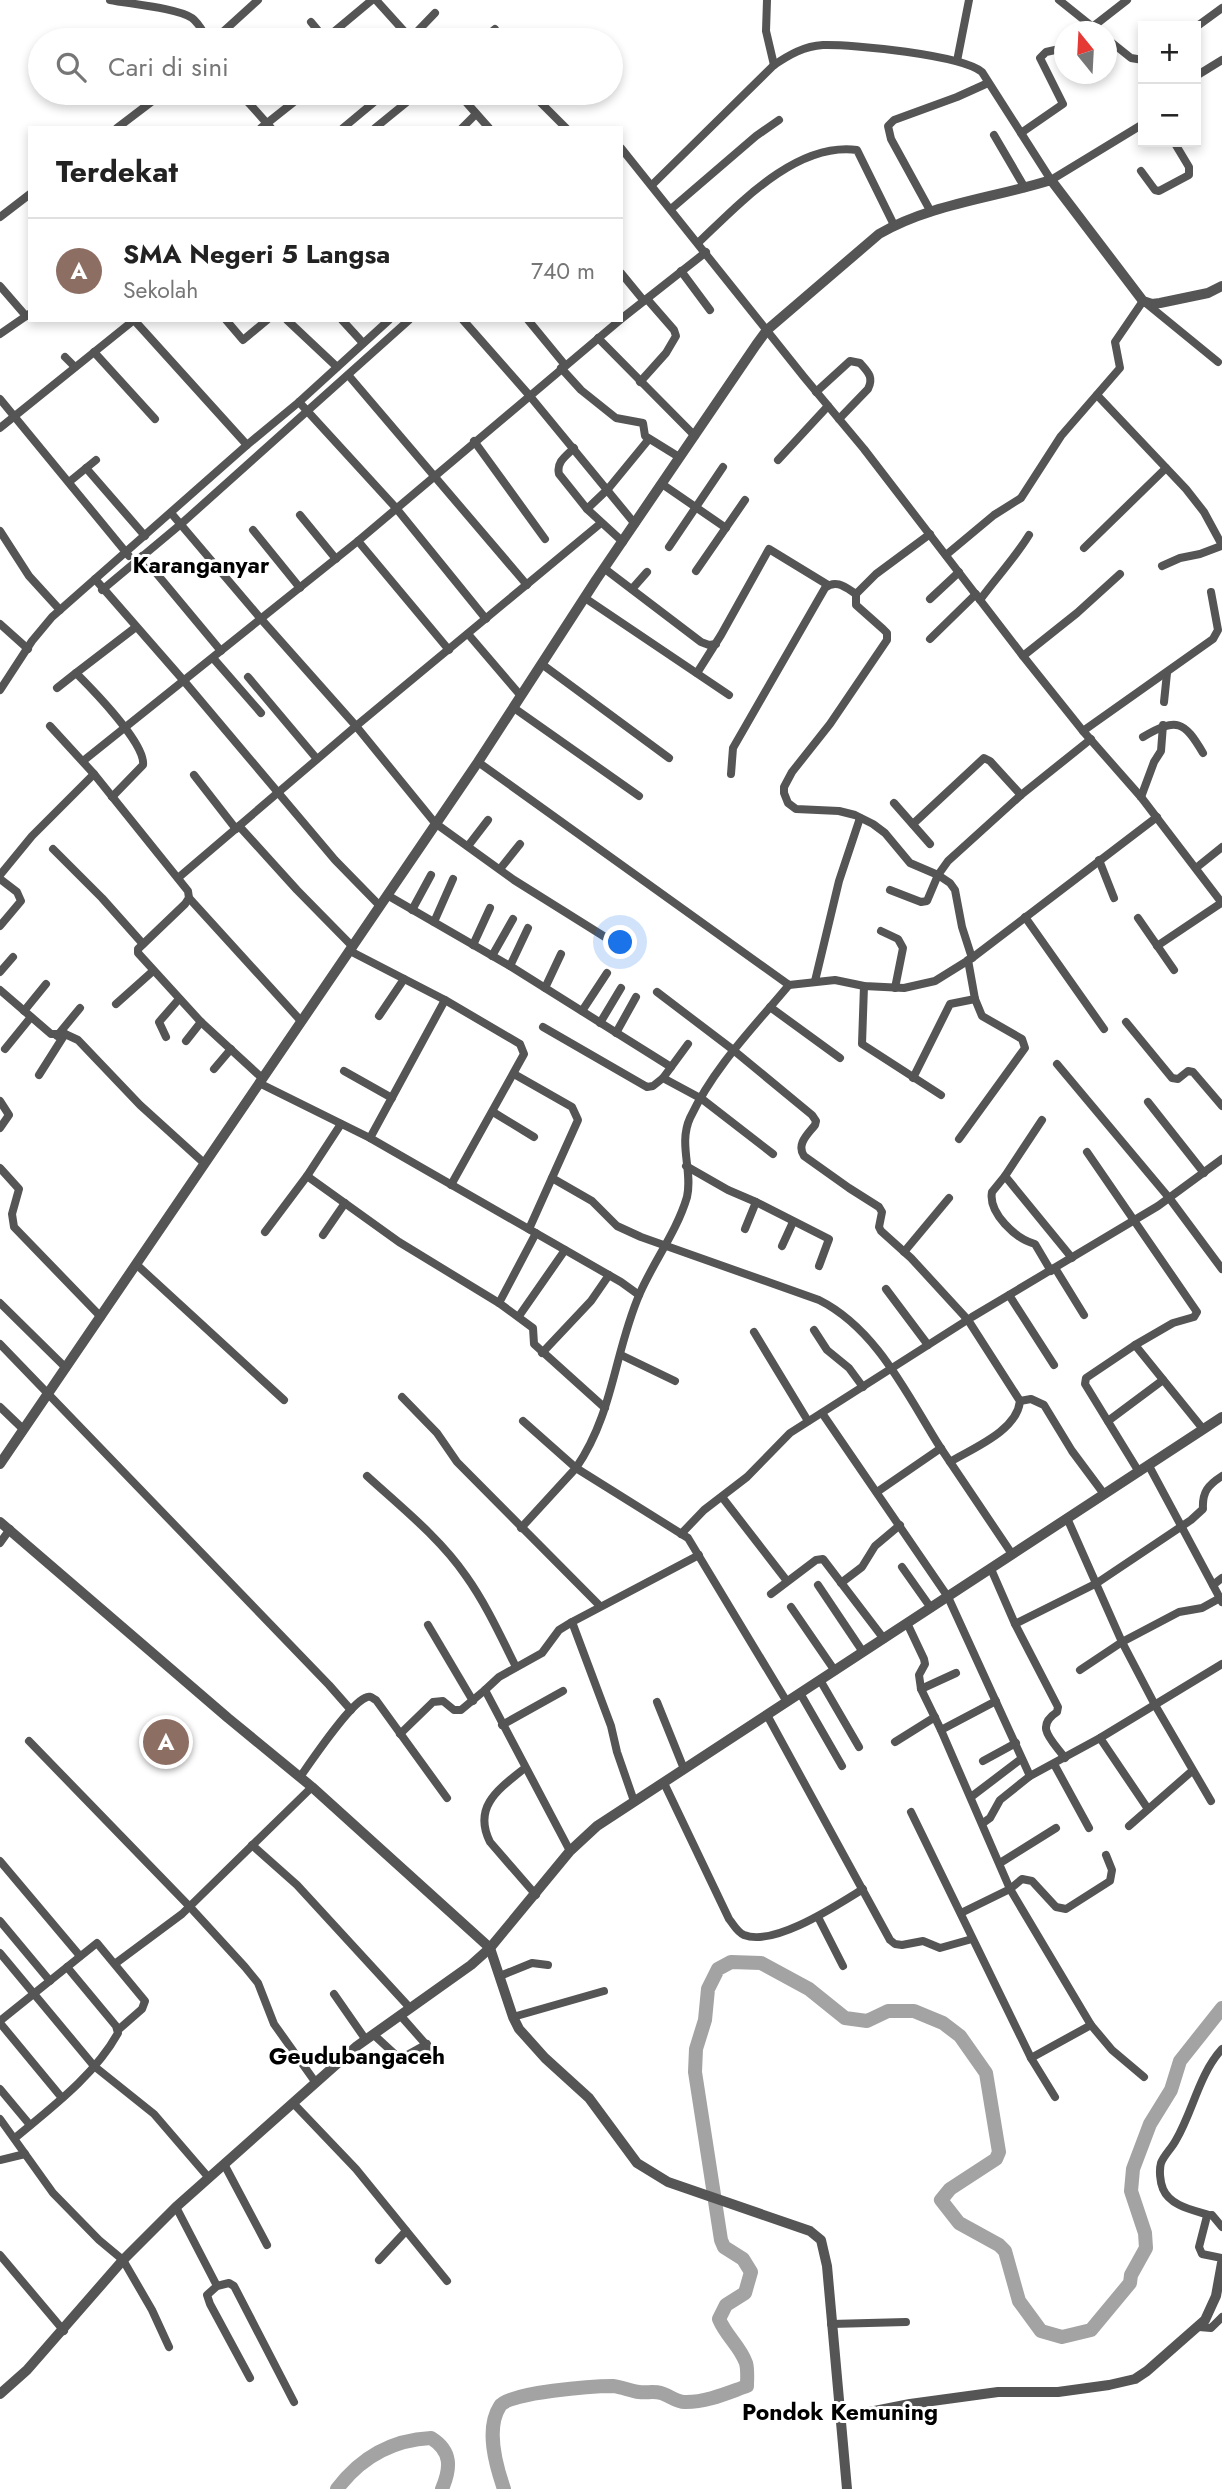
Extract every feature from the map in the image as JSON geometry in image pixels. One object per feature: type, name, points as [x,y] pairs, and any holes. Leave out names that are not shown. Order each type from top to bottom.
[{"type":"street","points":[[110,0],[175,11],[190,16],[201,28]]},
{"type":"street","points":[[227,28],[258,0]]},
{"type":"street","points":[[340,28],[374,0],[400,28]]},
{"type":"street","points":[[767,0],[766,31],[774,65]]},
{"type":"street","points":[[957,61],[969,0]]},
{"type":"street","points":[[1059,0],[1082,21]]},
{"type":"street","points":[[1102,21],[1127,0]]},
{"type":"street","points":[[1201,23],[1222,8]]},
{"type":"street","points":[[422,28],[435,13]]},
{"type":"street","points":[[311,22],[316,28]]},
{"type":"street","points":[[652,185],[774,65],[804,48],[822,45],[861,47],[957,61],[978,69],[1051,180],[1145,302],[1218,362]]},
{"type":"street","points":[[1117,46],[1131,58],[1138,59]]},
{"type":"street","points":[[1021,133],[1063,104],[1041,58],[1046,52],[1054,50]]},
{"type":"street","points":[[1201,73],[1222,60]]},
{"type":"street","points":[[931,212],[888,132],[889,123],[988,83]]},
{"type":"street","points":[[123,126],[149,105]]},
{"type":"street","points":[[250,105],[266,126],[291,105]]},
{"type":"street","points":[[344,126],[370,105]]},
{"type":"street","points":[[377,126],[403,105]]},
{"type":"street","points":[[468,105],[487,126]]},
{"type":"street","points":[[543,105],[564,126]]},
{"type":"street","points":[[464,126],[476,114]]},
{"type":"street","points":[[671,209],[756,136],[779,120]]},
{"type":"street","points":[[0,1464],[478,762],[584,598],[767,330],[879,234],[894,225],[931,212],[1051,180],[1138,127]]},
{"type":"street","points":[[994,135],[1025,188]]},
{"type":"street","points":[[1141,171],[1159,191],[1188,175],[1189,167],[1177,147]]},
{"type":"street","points":[[698,243],[769,180],[807,156],[841,148],[856,150],[894,225]]},
{"type":"street","points":[[623,150],[839,419],[1083,731],[1157,817],[1222,903],[1157,946]]},
{"type":"street","points":[[0,217],[27,196]]},
{"type":"street","points":[[623,318],[706,252]]},
{"type":"street","points":[[681,271],[710,310]]},
{"type":"street","points":[[623,276],[674,330],[676,336],[666,353],[640,382]]},
{"type":"street","points":[[0,286],[28,315],[0,334]]},
{"type":"street","points":[[946,555],[994,515],[1021,498],[1061,436],[1120,369],[1115,342],[1145,302],[1195,297],[1222,286]]},
{"type":"street","points":[[0,428],[132,322]]},
{"type":"street","points":[[136,322],[247,445]]},
{"type":"street","points":[[228,322],[243,340],[265,322]]},
{"type":"street","points":[[289,322],[347,369],[527,585]]},
{"type":"street","points":[[344,322],[363,343]]},
{"type":"street","points":[[0,690],[28,649],[60,610],[142,556],[247,445],[303,407],[347,369],[363,343],[387,322]]},
{"type":"street","points":[[98,585],[145,536],[176,519],[347,369],[406,322]]},
{"type":"street","points":[[465,322],[530,395],[635,524]]},
{"type":"street","points":[[529,322],[581,390],[616,418],[643,423],[644,435],[679,457]]},
{"type":"street","points":[[83,761],[358,541],[618,322]]},
{"type":"street","points":[[598,338],[695,436]]},
{"type":"street","points":[[94,352],[155,419]]},
{"type":"street","points":[[65,357],[75,367]]},
{"type":"street","points":[[816,392],[850,361],[860,363],[865,368],[870,374],[871,383],[839,419]]},
{"type":"street","points":[[1097,395],[1200,506],[1221,545],[1162,566]]},
{"type":"street","points":[[0,399],[134,562]]},
{"type":"street","points":[[778,460],[828,406]]},
{"type":"street","points":[[303,407],[396,508],[486,619]]},
{"type":"street","points":[[587,509],[608,489],[649,439]]},
{"type":"street","points":[[474,441],[545,539]]},
{"type":"street","points":[[574,449],[561,461],[559,474],[587,509],[623,542]]},
{"type":"street","points":[[69,482],[96,460]]},
{"type":"street","points":[[668,547],[723,467]]},
{"type":"street","points":[[86,468],[145,536]]},
{"type":"street","points":[[1084,548],[1166,468]]},
{"type":"street","points":[[662,484],[726,528]]},
{"type":"street","points":[[696,571],[745,500]]},
{"type":"street","points":[[300,515],[336,559]]},
{"type":"street","points":[[176,519],[356,726],[436,824],[605,937]]},
{"type":"street","points":[[178,878],[601,523]]},
{"type":"street","points":[[253,530],[300,588]]},
{"type":"street","points":[[0,531],[29,576],[60,610]]},
{"type":"street","points":[[930,534],[876,574],[856,594],[856,605],[884,629],[887,640],[830,724],[792,772],[784,787],[784,793],[788,803],[796,809],[839,811],[860,818],[885,833],[910,863],[938,875],[955,890],[979,1012],[985,1020],[1022,1039],[1026,1048],[959,1139]]},
{"type":"street","points":[[930,639],[978,597],[1020,550],[1029,535]]},
{"type":"street","points":[[358,541],[449,650]]},
{"type":"street","points":[[697,673],[769,549],[828,585],[839,584],[856,594]]},
{"type":"street","points":[[142,556],[221,651]]},
{"type":"street","points":[[605,569],[701,642],[716,644]]},
{"type":"street","points":[[632,589],[647,572]]},
{"type":"street","points":[[930,599],[959,572]]},
{"type":"street","points":[[1023,656],[1120,575]]},
{"type":"street","points":[[98,585],[184,681],[335,860],[380,906]]},
{"type":"street","points":[[731,774],[733,747],[828,585]]},
{"type":"street","points":[[1083,731],[1219,634],[1211,592]]},
{"type":"street","points":[[584,598],[729,695]]},
{"type":"street","points":[[0,624],[28,649]]},
{"type":"street","points":[[57,688],[136,627]]},
{"type":"street","points":[[468,634],[521,696]]},
{"type":"street","points":[[213,658],[261,713]]},
{"type":"street","points":[[543,665],[669,758]]},
{"type":"street","points":[[76,673],[126,728],[144,759],[143,765],[112,797]]},
{"type":"street","points":[[1164,702],[1167,673]]},
{"type":"street","points":[[248,677],[317,759]]},
{"type":"street","points":[[514,708],[639,796]]},
{"type":"street","points":[[1143,737],[1163,725],[1188,729],[1203,753]]},
{"type":"street","points":[[1140,797],[1161,751],[1163,725]]},
{"type":"street","points":[[50,726],[94,774],[178,878],[190,898],[302,1021]]},
{"type":"street","points":[[890,890],[925,902],[948,861],[1021,794],[1091,739]]},
{"type":"street","points":[[913,824],[984,758],[1021,794]]},
{"type":"street","points":[[478,762],[789,985]]},
{"type":"street","points":[[0,926],[18,908],[21,901],[17,892],[0,877],[32,836],[94,774]]},
{"type":"street","points":[[194,775],[238,827],[351,949],[520,1044],[524,1054],[451,1185]]},
{"type":"street","points":[[894,803],[930,844]]},
{"type":"street","points":[[521,1528],[576,1468],[598,1431],[639,1295],[688,1192],[684,1148],[689,1119],[732,1049],[789,985],[835,980],[864,986],[895,988],[934,981],[970,959],[1157,817]]},
{"type":"street","points":[[815,981],[839,881],[860,818]]},
{"type":"street","points":[[468,846],[488,820]]},
{"type":"street","points":[[500,869],[520,844]]},
{"type":"street","points":[[53,849],[103,898],[144,944]]},
{"type":"street","points":[[1196,869],[1221,850]]},
{"type":"street","points":[[1099,860],[1114,898]]},
{"type":"street","points":[[412,910],[431,875]]},
{"type":"street","points":[[434,922],[453,879]]},
{"type":"street","points":[[387,895],[510,966],[671,1067]]},
{"type":"street","points":[[190,898],[138,949],[138,953],[201,1022],[261,1080],[370,1138],[609,1275],[639,1295]]},
{"type":"street","points":[[474,945],[490,908]]},
{"type":"street","points":[[1025,917],[1104,1029]]},
{"type":"street","points":[[1138,918],[1174,970]]},
{"type":"street","points":[[492,956],[513,919]]},
{"type":"street","points":[[510,966],[528,928]]},
{"type":"street","points":[[881,931],[898,939],[903,948],[895,988]]},
{"type":"street","points":[[545,988],[561,954]]},
{"type":"street","points":[[0,972],[13,957]]},
{"type":"street","points":[[116,1004],[152,971]]},
{"type":"street","points":[[582,1011],[607,973]]},
{"type":"street","points":[[379,1016],[404,979]]},
{"type":"street","points":[[5,1049],[46,984]]},
{"type":"street","points":[[864,986],[862,1044],[940,1095]]},
{"type":"street","points":[[600,1023],[621,988]]},
{"type":"street","points":[[0,990],[51,1034],[78,1040],[140,1105],[204,1163]]},
{"type":"street","points":[[657,992],[732,1049],[815,1118],[815,1125],[800,1145],[804,1156],[879,1207],[882,1212],[879,1227],[968,1320],[1020,1401],[1019,1410],[1009,1423],[950,1462]]},
{"type":"street","points":[[616,1033],[636,997]]},
{"type":"street","points":[[166,1037],[159,1022],[179,999]]},
{"type":"street","points":[[914,1078],[950,1003],[975,999]]},
{"type":"street","points":[[370,1138],[445,1000]]},
{"type":"street","points":[[770,1007],[840,1058]]},
{"type":"street","points":[[39,1075],[61,1035],[80,1008]]},
{"type":"street","points":[[186,1041],[201,1022]]},
{"type":"street","points":[[1126,1022],[1172,1078],[1178,1079],[1188,1071],[1193,1072],[1222,1106]]},
{"type":"street","points":[[543,1027],[647,1087],[663,1078],[688,1044]]},
{"type":"street","points":[[214,1069],[231,1049]]},
{"type":"street","points":[[1056,1064],[1170,1199],[1222,1269]]},
{"type":"street","points":[[344,1071],[392,1098]]},
{"type":"street","points":[[499,1303],[578,1120],[572,1107],[514,1074]]},
{"type":"street","points":[[663,1078],[702,1099],[773,1154]]},
{"type":"street","points":[[0,1101],[9,1115],[0,1128]]},
{"type":"street","points":[[1148,1101],[1204,1173]]},
{"type":"street","points":[[493,1112],[534,1138]]},
{"type":"street","points":[[1042,1119],[992,1192],[993,1205],[1007,1226],[1026,1241],[1035,1244],[1084,1315]]},
{"type":"street","points":[[265,1232],[307,1176],[341,1124]]},
{"type":"street","points":[[1087,1152],[1136,1220],[1197,1314],[1189,1320],[1173,1323],[1135,1345],[1085,1381],[1139,1472]]},
{"type":"street","points":[[681,1534],[704,1510],[756,1468],[790,1433],[808,1420],[1170,1199],[1222,1159]]},
{"type":"street","points":[[686,1166],[728,1191],[829,1239],[819,1266]]},
{"type":"street","points":[[0,1168],[19,1189],[12,1214],[14,1227],[102,1317]]},
{"type":"street","points":[[307,1176],[399,1242],[519,1316],[534,1329],[533,1341],[542,1353],[605,1408]]},
{"type":"street","points":[[1005,1176],[1072,1258]]},
{"type":"street","points":[[552,1178],[592,1201],[617,1226],[664,1246],[833,1307],[849,1320],[892,1368],[950,1462],[1012,1554]]},
{"type":"street","points":[[904,1252],[948,1198]]},
{"type":"street","points":[[745,1229],[756,1202]]},
{"type":"street","points":[[323,1235],[345,1203]]},
{"type":"street","points":[[782,1245],[793,1222]]},
{"type":"street","points":[[519,1316],[565,1250]]},
{"type":"street","points":[[137,1265],[284,1400]]},
{"type":"street","points":[[542,1353],[592,1301],[609,1275]]},
{"type":"street","points":[[886,1289],[928,1345]]},
{"type":"street","points":[[1009,1295],[1054,1365]]},
{"type":"street","points":[[0,1303],[65,1368]]},
{"type":"street","points":[[814,1330],[827,1350],[849,1368],[863,1387]]},
{"type":"street","points":[[754,1332],[808,1420]]},
{"type":"street","points":[[0,1344],[351,1710]]},
{"type":"street","points":[[1135,1345],[1203,1429]]},
{"type":"street","points":[[621,1355],[675,1381]]},
{"type":"street","points":[[1108,1422],[1163,1380]]},
{"type":"street","points":[[402,1396],[437,1433],[457,1462],[600,1606]]},
{"type":"street","points":[[1020,1401],[1031,1399],[1044,1405],[1104,1494]]},
{"type":"street","points":[[0,1407],[23,1429]]},
{"type":"street","points":[[822,1413],[948,1597],[1030,1776]]},
{"type":"street","points":[[0,2394],[27,2370],[123,2260],[176,2207],[316,2082],[400,2015],[491,1948],[570,1851],[597,1826],[1222,1417]]},
{"type":"street","points":[[523,1421],[576,1468],[688,1538],[787,1702]]},
{"type":"street","points":[[877,1492],[941,1448]]},
{"type":"street","points":[[1080,1670],[1122,1642],[1179,1612],[1202,1608],[1221,1600],[1149,1466]]},
{"type":"street","points":[[368,1476],[411,1515],[463,1572],[516,1667]]},
{"type":"street","points":[[1015,1624],[1097,1583],[1180,1527],[1203,1509],[1204,1492],[1222,1476]]},
{"type":"street","points":[[722,1497],[787,1581]]},
{"type":"street","points":[[1067,1518],[1122,1642],[1211,1801]]},
{"type":"street","points":[[0,1522],[312,1787],[491,1948],[513,2017],[524,2036],[589,2098],[637,2163],[668,2182],[810,2231],[821,2240],[827,2266],[847,2489]]},
{"type":"street","points":[[841,1583],[862,1567],[875,1546],[900,1525]]},
{"type":"street","points":[[0,1543],[10,1529]]},
{"type":"street","points":[[400,1734],[433,1702],[443,1701],[457,1710],[494,1681],[542,1653],[559,1630],[699,1555]]},
{"type":"street","points":[[771,1594],[819,1559],[823,1559],[884,1639]]},
{"type":"street","points":[[902,1567],[931,1608]]},
{"type":"street","points":[[990,1569],[1058,1707],[1057,1712],[1046,1719],[1045,1724],[1047,1732],[1065,1758]]},
{"type":"street","points":[[1213,1585],[1222,1578]]},
{"type":"street","points":[[818,1585],[863,1652]]},
{"type":"street","points":[[791,1607],[835,1671]]},
{"type":"street","points":[[572,1622],[611,1726],[634,1801]]},
{"type":"street","points":[[907,1623],[924,1659],[925,1664],[919,1675],[921,1689],[983,1823],[1010,1889],[1091,2025],[1112,2050],[1144,2077]]},
{"type":"street","points":[[428,1625],[472,1700]]},
{"type":"street","points":[[983,1823],[990,1818],[1000,1800],[1030,1776],[1100,1738],[1222,1664]]},
{"type":"street","points":[[921,1689],[956,1673]]},
{"type":"street","points":[[820,1680],[859,1746]]},
{"type":"street","points":[[485,1690],[570,1851]]},
{"type":"street","points":[[502,1725],[563,1691]]},
{"type":"street","points":[[800,1693],[842,1766]]},
{"type":"street","points":[[300,1777],[351,1710],[365,1698],[371,1697],[376,1700],[447,1798]]},
{"type":"street","points":[[941,1730],[996,1701]]},
{"type":"street","points":[[657,1702],[684,1769]]},
{"type":"street","points":[[767,1715],[890,1940],[895,1944],[923,1941],[940,1948],[972,1939]]},
{"type":"street","points":[[895,1742],[935,1717]]},
{"type":"street","points":[[1100,1738],[1148,1809]]},
{"type":"street","points":[[29,1741],[190,1907],[258,1983],[274,2024],[316,2082]]},
{"type":"street","points":[[983,1761],[1016,1743]]},
{"type":"street","points":[[971,1797],[1021,1759]]},
{"type":"street","points":[[1054,1764],[1089,1828]]},
{"type":"street","points":[[525,1768],[492,1795],[486,1805],[486,1833],[536,1895]]},
{"type":"street","points":[[1129,1826],[1192,1771]]},
{"type":"street","points":[[1000,1775],[1010,1791]]},
{"type":"street","points":[[664,1783],[737,1930],[757,1938],[775,1935],[818,1917],[863,1889]]},
{"type":"street","points":[[116,1963],[190,1907],[312,1787]]},
{"type":"street","points":[[911,1812],[1031,2058],[1055,2097]]},
{"type":"street","points":[[1000,1863],[1056,1828]]},
{"type":"street","points":[[252,1845],[297,1885],[410,2008]]},
{"type":"street","points":[[961,1913],[1010,1889],[1022,1880],[1032,1881],[1056,1907],[1066,1909],[1110,1881],[1112,1870],[1106,1854]]},
{"type":"street","points":[[2,1866],[80,1956]]},
{"type":"street","points":[[818,1917],[843,1966]]},
{"type":"street","points":[[0,1921],[50,1981]]},
{"type":"street","points":[[15,2138],[62,2098],[94,2066],[106,2053],[118,2030],[142,2009],[145,2001],[97,1943],[0,2022],[62,2098]]},
{"type":"street","points":[[0,1953],[94,2066],[155,2114],[209,2178]]},
{"type":"street","points":[[500,1976],[532,1963],[548,1965]]},
{"type":"street","points":[[67,1967],[118,2030]]},
{"type":"street","points":[[513,2017],[604,1991]]},
{"type":"street","points":[[334,1994],[370,2038],[400,2059],[427,2044]]},
{"type":"street","points":[[400,2015],[437,2057]]},
{"type":"street","points":[[1031,2058],[1091,2025]]},
{"type":"street","points":[[1222,2049],[1212,2060],[1186,2120],[1161,2163],[1160,2175],[1162,2187],[1175,2203],[1212,2215],[1222,2227]]},
{"type":"street","points":[[0,2089],[30,2125]]},
{"type":"street","points":[[293,2103],[356,2169],[447,2281]]},
{"type":"street","points":[[0,2119],[38,2175],[70,2212],[123,2260],[152,2310],[169,2347]]},
{"type":"street","points":[[0,2160],[25,2154]]},
{"type":"street","points":[[224,2164],[267,2245]]},
{"type":"street","points":[[176,2207],[217,2286]]},
{"type":"street","points":[[839,2418],[910,2404],[998,2392],[1058,2392],[1129,2381],[1147,2371],[1205,2320],[1216,2296],[1222,2260],[1202,2254],[1199,2250],[1209,2215]]},
{"type":"street","points":[[379,2260],[407,2231]]},
{"type":"street","points":[[0,2255],[64,2330]]},
{"type":"street","points":[[250,2378],[210,2304],[207,2295],[217,2286],[229,2283],[234,2286],[294,2402]]},
{"type":"street","points":[[1199,2327],[1211,2328],[1222,2317]]},
{"type":"street","points":[[831,2324],[906,2322]]},
{"type":"waterway","points":[[504,2489],[493,2448],[493,2425],[500,2406],[507,2401],[553,2391],[613,2386],[639,2392],[656,2392],[683,2402],[694,2402],[747,2386],[746,2363],[719,2319],[726,2305],[745,2293],[751,2272],[743,2259],[724,2247],[721,2240],[695,2072],[696,2049],[705,2020],[708,1989],[718,1969],[731,1962],[761,1963],[809,1989],[845,2018],[867,2021],[888,2011],[914,2011],[943,2023],[960,2036],[986,2073],[999,2152],[996,2159],[950,2189],[941,2200],[959,2223],[1005,2251],[1019,2301],[1041,2331],[1062,2337],[1091,2330],[1130,2283],[1131,2275],[1146,2248],[1145,2233],[1131,2191],[1133,2169],[1150,2124],[1171,2090],[1180,2061],[1222,2008]]},
{"type":"waterway","points":[[337,2489],[356,2468],[378,2452],[403,2442],[431,2438],[443,2448],[448,2460],[442,2489]]},
{"type":"place","name":"SMA Negeri 5 Langsa","points":[[166,1742]]},
{"type":"district","name":"Karanganyar","points":[[201,565]]},
{"type":"district","name":"Geudubangaceh","points":[[357,2056]]},
{"type":"district","name":"Pondok Kemuning","points":[[840,2412]]}]
